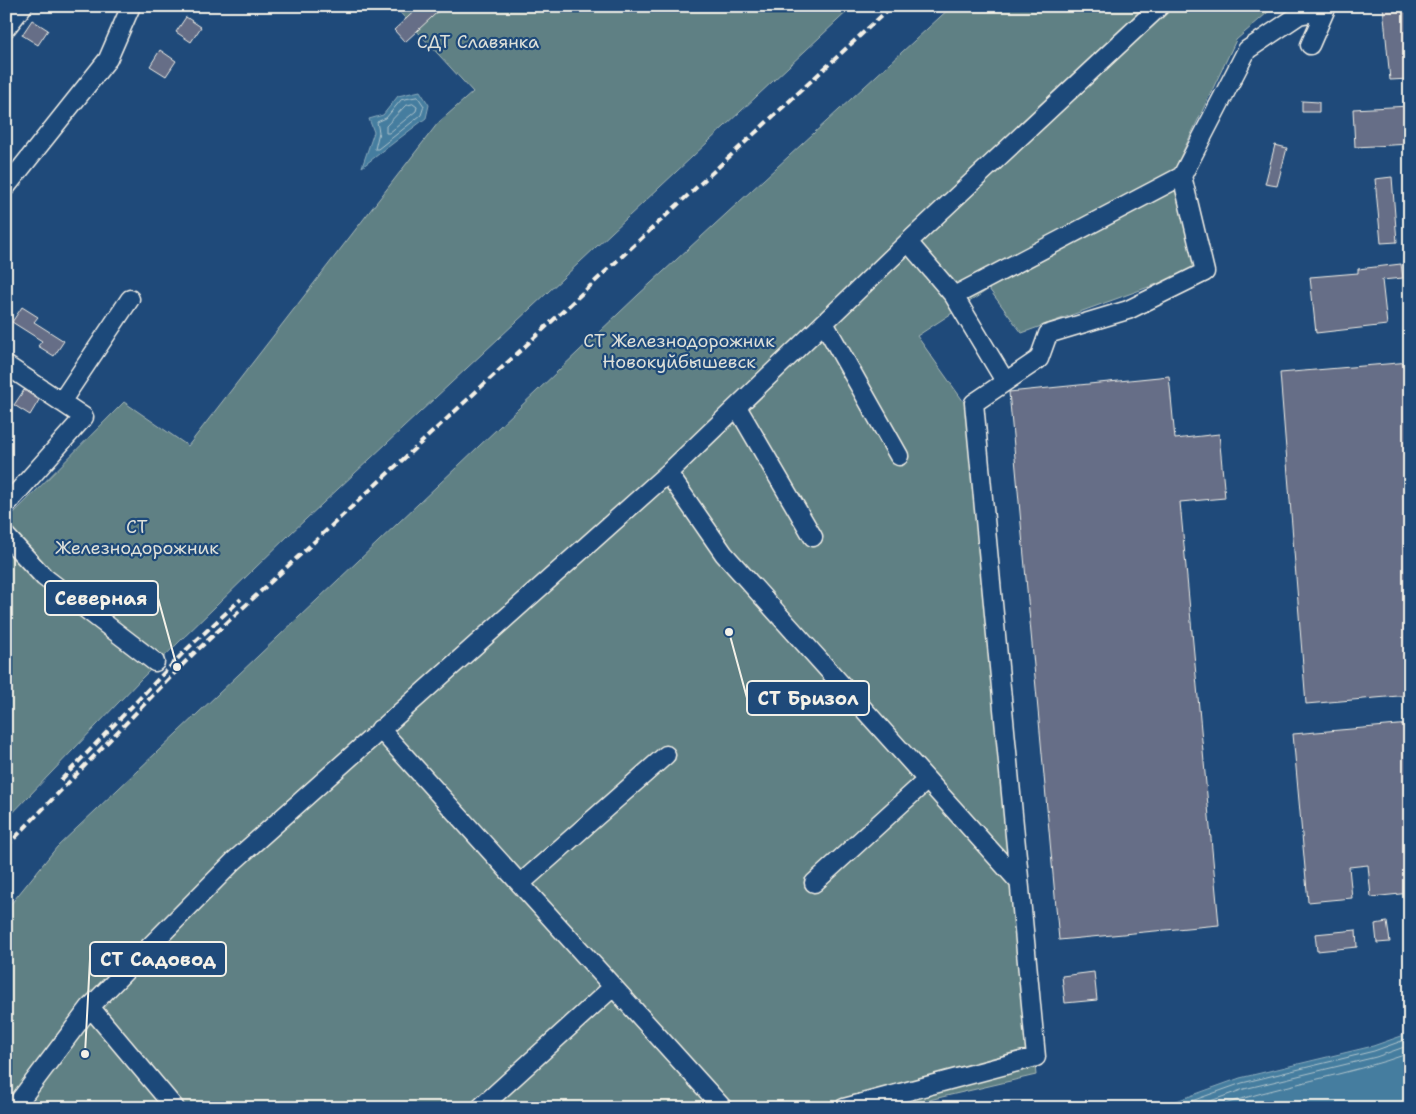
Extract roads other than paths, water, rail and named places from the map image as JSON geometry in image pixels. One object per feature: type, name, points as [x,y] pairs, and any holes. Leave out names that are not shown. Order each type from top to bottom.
[{"type":"street","points":[[6,28],[23,6]]},
{"type":"street","points":[[6,186],[108,59],[130,6]]},
{"type":"street","points":[[14,1108],[90,1007],[234,861],[668,473],[908,242],[1160,6]]},
{"type":"street","points":[[954,296],[1182,176],[1247,50],[1299,15],[1326,8]]},
{"type":"street","points":[[1310,45],[1326,8]]},
{"type":"street","points":[[844,1108],[1036,1057],[974,404],[1039,359],[1048,334],[1128,310],[1205,272],[1182,176]]},
{"type":"street","points":[[908,242],[954,296],[1006,381]]},
{"type":"street","points":[[61,402],[130,299]]},
{"type":"street","points":[[824,323],[899,456]]},
{"type":"street","points":[[6,366],[84,417],[6,505]]},
{"type":"street","points":[[738,407],[813,537]]},
{"type":"street","points":[[668,473],[724,554],[1020,882]]},
{"type":"street","points":[[6,536],[44,577],[155,662]]},
{"type":"street","points":[[380,729],[723,1108]]},
{"type":"street","points":[[520,884],[666,755]]},
{"type":"street","points":[[814,883],[927,780]]},
{"type":"street","points":[[480,1108],[613,987]]},
{"type":"street","points":[[90,1007],[175,1108]]},
{"type":"water","points":[[420,91],[429,105],[426,118],[362,167],[374,132],[369,119],[383,115],[398,96]]},
{"type":"water","points":[[1410,1033],[1410,1108],[1157,1108],[1240,1078],[1373,1046]]},
{"type":"railway","points":[[6,847],[192,655],[892,6]]},
{"type":"railway","points":[[61,780],[186,650],[241,599]]},
{"type":"place","name":"СТ Бризол","points":[[729,632]]},
{"type":"place","name":"Северная","points":[[177,667]]},
{"type":"place","name":"СТ Садовод","points":[[85,1054]]},
{"type":"park label","name":"СДТ Славянка","points":[[478,42]]},
{"type":"park label","name":"СТ Железнодорожник Новокуйбышевск","points":[[679,351]]},
{"type":"park label","name":"СТ Железнодорожник","points":[[137,537]]}]
